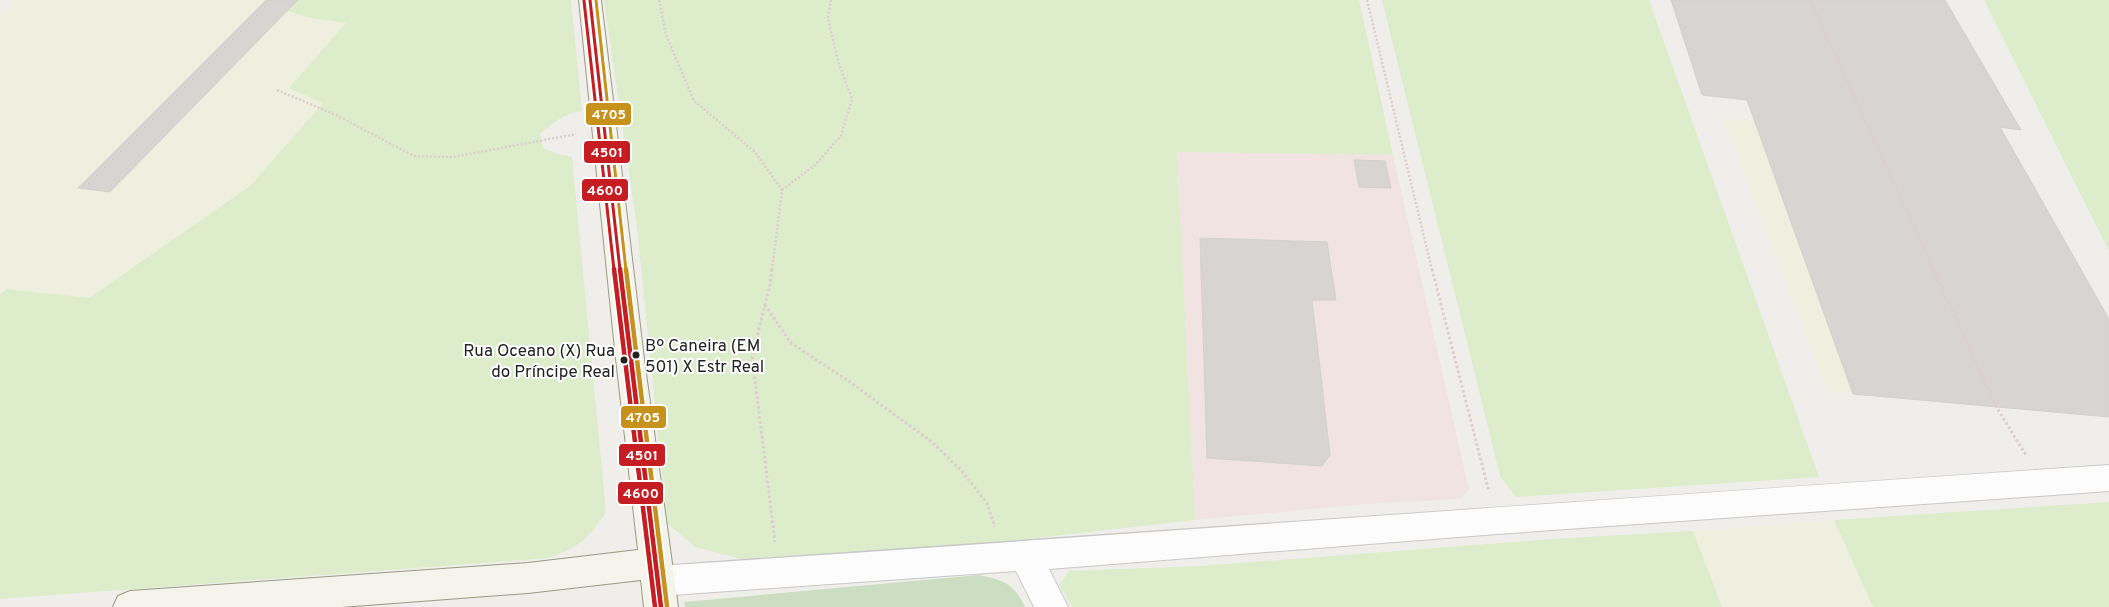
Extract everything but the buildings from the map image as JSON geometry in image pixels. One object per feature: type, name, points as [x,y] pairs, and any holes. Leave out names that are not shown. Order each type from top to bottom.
[{"type":"main road","points":[[130,607],[528,578],[658,584],[590,0]]},
{"type":"street","points":[[658,584],[1014,556],[1189,545],[1497,520],[2109,478]]},
{"type":"street","points":[[1014,556],[1050,607]]},
{"type":"path","points":[[659,0],[666,35],[694,101],[754,151],[782,190],[770,285],[752,356],[776,549]]},
{"type":"path","points":[[782,190],[815,165],[841,136],[852,99],[838,61],[828,18],[831,0]]},
{"type":"path","points":[[1367,0],[1446,329],[1497,520]]},
{"type":"path","points":[[1810,0],[1997,408],[2043,482]]},
{"type":"path","points":[[277,90],[336,115],[368,134],[414,156],[452,157],[604,128]]},
{"type":"path","points":[[764,305],[791,343],[847,380],[932,442],[961,470],[987,503],[1014,556]]},
{"type":"shaded area","points":[[1177,152],[1393,155],[1469,490],[1460,499],[1364,504],[1195,520]]},
{"type":"green space","points":[[17,0],[266,0],[259,8],[288,11],[311,18],[347,23],[290,87],[324,103],[250,186],[89,298],[0,289],[0,15]]},
{"type":"green space","points":[[266,0],[571,0],[582,111],[560,119],[540,134],[543,148],[572,157],[606,512],[594,530],[582,541],[549,558],[0,599],[0,295],[6,289],[89,298],[250,186],[323,103],[289,88],[346,23],[311,18],[288,11],[259,8]]},
{"type":"green space","points":[[604,0],[1359,0],[1393,155],[1177,152],[1195,520],[974,545],[741,559],[695,547],[667,523],[637,227]]},
{"type":"green space","points":[[1382,0],[1649,0],[1819,477],[1516,497],[1500,476]]},
{"type":"green space","points":[[1984,0],[2109,0],[2109,251]]},
{"type":"green space","points":[[1723,118],[1754,120],[1853,394],[1828,393]]},
{"type":"green space","points":[[2109,502],[2109,607],[1873,607],[1834,520]]},
{"type":"green space","points":[[1834,520],[1873,607],[1722,607],[1693,531]]},
{"type":"green space","points":[[1693,531],[1722,607],[1072,607],[1059,585],[1069,571],[1200,566],[1552,539]]},
{"type":"green space","points":[[979,575],[1007,584],[1017,593],[1025,607],[685,607],[684,602]]},
{"type":"transit line","name":"4501","points":[[590,0],[630,359],[661,607]]},
{"type":"transit line","name":"4705","points":[[596,0],[636,358],[667,606]]},
{"type":"transit line","name":"4600","points":[[584,1],[624,360],[655,607]]},
{"type":"place","name":"Bº Caneira (EM 501) X Estr Real","points":[[636,355]]},
{"type":"place","name":"Rua Oceano (X) Rua do Príncipe Real","points":[[624,360]]}]
